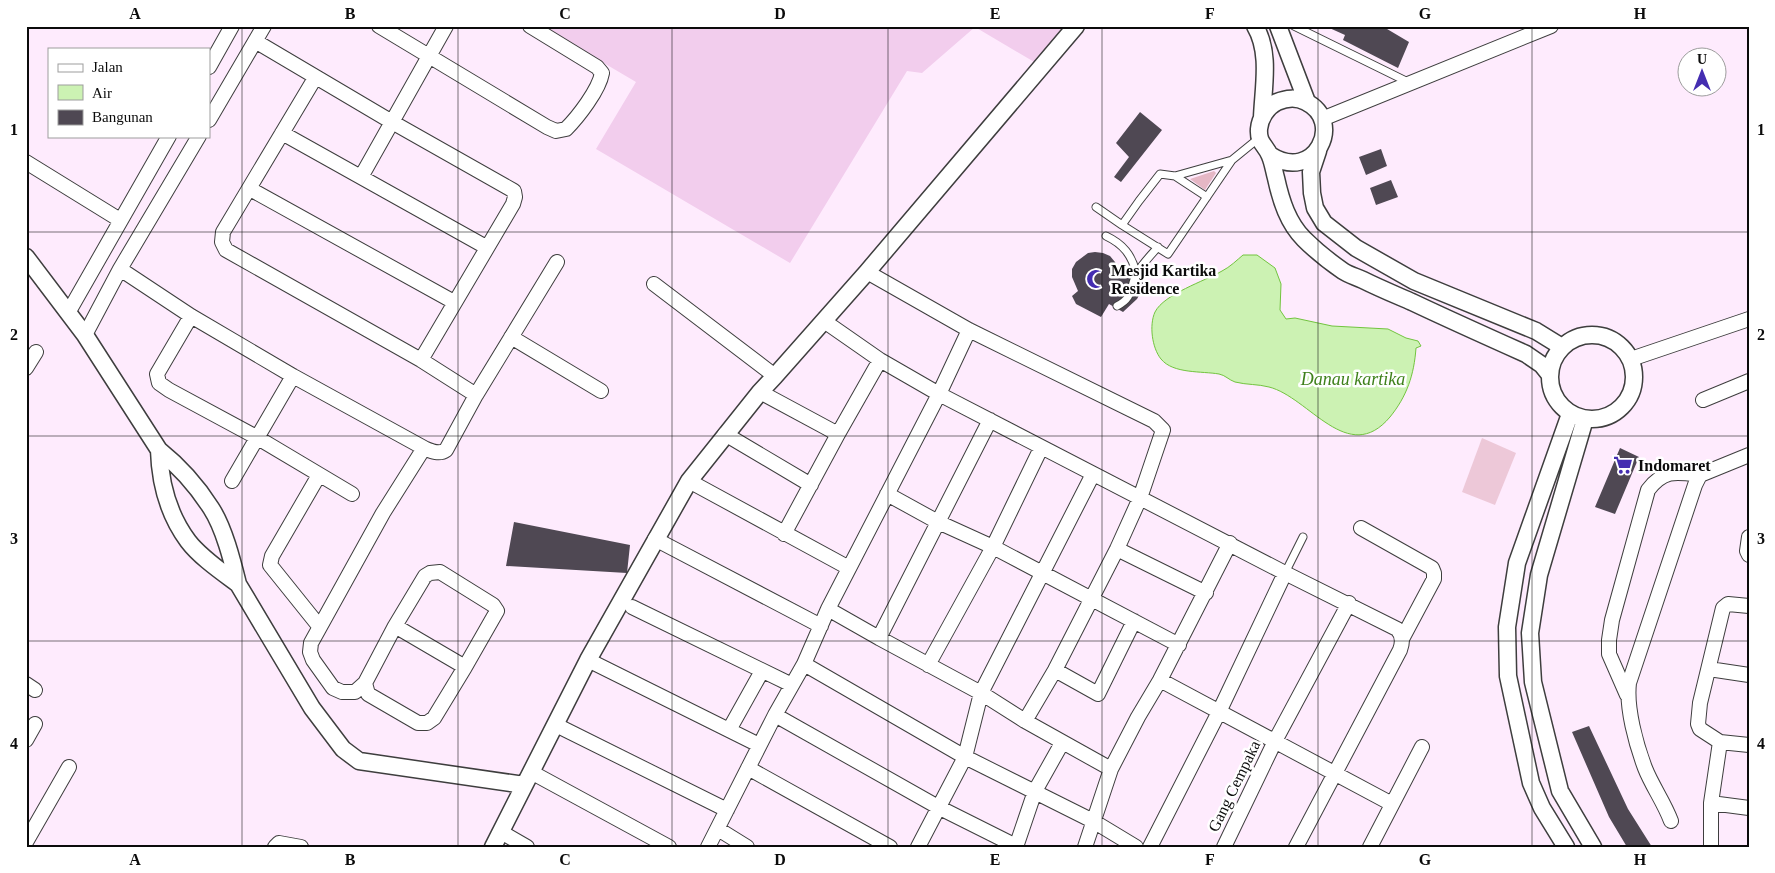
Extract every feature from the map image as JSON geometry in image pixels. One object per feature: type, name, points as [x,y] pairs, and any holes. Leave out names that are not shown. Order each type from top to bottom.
[{"type":"street","points":[[210,65],[232,26]]},
{"type":"street","points":[[210,118],[264,26]]},
{"type":"street","points":[[380,26],[547,127],[556,131],[566,129],[600,81],[602,73],[596,67],[530,26]]},
{"type":"street","points":[[361,177],[446,26]]},
{"type":"street","points":[[527,847],[497,840],[588,660],[689,481],[760,392],[867,272],[1076,26]]},
{"type":"street","points":[[1255,26],[1259,33],[1265,62],[1262,118]]},
{"type":"street","points":[[1278,26],[1307,102]]},
{"type":"street","points":[[1322,119],[1551,26]]},
{"type":"street","points":[[256,41],[316,78],[514,191],[513,204],[421,360]]},
{"type":"street","points":[[316,78],[223,232],[222,242],[226,250],[421,360],[476,395]]},
{"type":"street","points":[[1318,151],[1309,158],[1289,163],[1278,161],[1270,155],[1263,147],[1259,128],[1267,109],[1285,99],[1296,98],[1307,102],[1316,109],[1322,119],[1323,140],[1311,172],[1315,208],[1324,223],[1356,248],[1414,281],[1536,331],[1562,347]]},
{"type":"street","points":[[282,133],[486,247]]},
{"type":"street","points":[[68,313],[168,138]]},
{"type":"street","points":[[85,335],[120,269],[198,138]]},
{"type":"street","points":[[1270,155],[1281,199],[1290,221],[1304,239],[1343,271],[1526,354],[1542,365],[1550,376]]},
{"type":"street","points":[[26,162],[120,220]]},
{"type":"street","points":[[250,189],[454,302]]},
{"type":"street","points":[[26,257],[85,335],[159,450],[199,490],[212,509],[234,566],[238,584],[312,708],[343,749],[359,761],[487,778],[529,775],[669,847]]},
{"type":"street","points":[[120,269],[191,316],[293,376],[424,448],[434,452],[443,452],[446,450],[476,395],[557,262]]},
{"type":"street","points":[[867,272],[969,330],[1154,421],[1163,430],[1140,498],[1117,549],[1055,670],[1025,721]]},
{"type":"street","points":[[654,284],[775,376]]},
{"type":"street","points":[[191,316],[157,374],[159,383],[258,438],[352,494]]},
{"type":"street","points":[[1631,359],[1749,319]]},
{"type":"street","points":[[824,321],[880,360],[939,394],[1285,573],[1349,603],[1397,629],[1401,633],[1402,639]]},
{"type":"street","points":[[708,847],[759,745],[804,664],[828,609],[939,394],[969,330]]},
{"type":"street","points":[[1592,335],[1608,338],[1621,346],[1631,359],[1635,377],[1631,395],[1620,410],[1603,418],[1578,416],[1559,405],[1551,391],[1550,376],[1553,360],[1562,347],[1576,338],[1592,335]]},
{"type":"street","points":[[511,337],[601,391]]},
{"type":"street","points":[[26,368],[36,352]]},
{"type":"street","points":[[784,534],[880,360]]},
{"type":"street","points":[[232,481],[293,376]]},
{"type":"street","points":[[1703,400],[1749,381]]},
{"type":"street","points":[[760,392],[838,434]]},
{"type":"street","points":[[1566,847],[1542,808],[1531,783],[1508,676],[1508,627],[1517,563],[1578,416]]},
{"type":"street","points":[[1578,416],[1539,575],[1530,634],[1533,682],[1560,791],[1594,847]]},
{"type":"street","points":[[879,638],[990,420]]},
{"type":"street","points":[[725,434],[810,485]]},
{"type":"street","points":[[364,683],[368,694],[418,723],[427,723],[434,718],[498,611],[493,605],[440,572],[430,573],[425,576],[364,683],[356,692],[342,692],[334,688],[313,660],[310,652],[311,643],[319,626],[383,513],[424,448]]},
{"type":"street","points":[[928,665],[993,547],[1041,448]]},
{"type":"street","points":[[159,450],[163,484],[175,520],[189,542],[238,584]]},
{"type":"street","points":[[1627,695],[1609,654],[1609,640],[1612,620],[1648,490],[1656,480],[1665,475],[1678,472],[1700,475],[1749,455]]},
{"type":"street","points":[[918,847],[965,757],[981,693],[1093,474]]},
{"type":"street","points":[[319,475],[272,556],[270,565],[319,626]]},
{"type":"street","points":[[1671,820],[1645,768],[1629,713],[1627,695],[1628,684],[1700,475]]},
{"type":"street","points":[[689,481],[849,568]]},
{"type":"street","points":[[887,494],[938,522],[993,547],[1178,645]]},
{"type":"street","points":[[1296,847],[1400,650],[1402,639],[1434,579],[1432,568],[1361,528]]},
{"type":"street","points":[[1749,537],[1747,551],[1749,555]]},
{"type":"street","points":[[655,539],[821,626]]},
{"type":"street","points":[[1085,847],[1111,769],[1206,593],[1230,543]]},
{"type":"street","points":[[1117,549],[1206,593]]},
{"type":"street","points":[[1150,847],[1219,712],[1285,573]]},
{"type":"street","name":"Gang Cempaka","points":[[1224,847],[1276,741],[1349,603]]},
{"type":"street","points":[[1749,606],[1728,604],[1723,608],[1700,703],[1698,724],[1700,728],[1720,742],[1749,745]]},
{"type":"street","points":[[632,607],[792,685]]},
{"type":"street","points":[[828,609],[981,693],[1025,721],[1111,769]]},
{"type":"street","points":[[1055,670],[1098,694],[1134,621]]},
{"type":"street","points":[[395,626],[465,667]]},
{"type":"street","points":[[588,660],[759,745]]},
{"type":"street","points":[[804,664],[965,757],[1093,821],[1136,847]]},
{"type":"street","points":[[1709,669],[1749,674]]},
{"type":"street","points":[[729,730],[762,671]]},
{"type":"street","points":[[1160,680],[1392,804]]},
{"type":"street","points":[[775,715],[938,807],[1016,846],[1035,791],[1062,742]]},
{"type":"street","points":[[26,740],[35,724]]},
{"type":"street","points":[[556,725],[727,810]]},
{"type":"street","points":[[1711,847],[1712,803],[1720,742]]},
{"type":"street","points":[[1370,847],[1422,747]]},
{"type":"street","points":[[26,842],[69,767]]},
{"type":"street","points":[[748,768],[890,847]]},
{"type":"street","points":[[1712,803],[1749,808]]},
{"type":"street","points":[[718,829],[747,847]]},
{"type":"street","points":[[275,847],[279,843],[301,847]]},
{"type":"lane","points":[[1294,26],[1410,83]]},
{"type":"lane","points":[[1096,207],[1168,254],[1232,160],[1260,138]]},
{"type":"lane","points":[[1122,225],[1160,174],[1175,176],[1232,160]]},
{"type":"lane","points":[[1175,176],[1208,197]]},
{"type":"lane","points":[[1106,236],[1118,242],[1127,252],[1134,262],[1136,273]]},
{"type":"lane","points":[[1117,306],[1124,302],[1130,294],[1136,273],[1158,248]]},
{"type":"lane","points":[[1285,573],[1303,537]]},
{"type":"shaded area","points":[[541,26],[1065,26],[1036,63],[975,27],[922,73],[907,71],[790,263],[596,149],[636,82]]},
{"type":"shaded area","points":[[1214,171],[1216,173],[1205,190],[1190,179]]},
{"type":"shaded area","points":[[1482,438],[1516,453],[1495,505],[1462,492]]},
{"type":"water","name":"Danau kartika","points":[[1243,255],[1257,255],[1275,268],[1281,284],[1280,310],[1286,319],[1295,318],[1332,326],[1388,329],[1406,338],[1418,341],[1421,346],[1416,348],[1409,385],[1390,417],[1374,430],[1359,435],[1344,432],[1284,393],[1269,387],[1235,382],[1219,374],[1180,370],[1166,364],[1161,359],[1155,349],[1152,330],[1153,317],[1160,305],[1176,294],[1225,269]]},
{"type":"building","points":[[1325,26],[1382,26],[1409,42],[1398,68],[1343,40],[1345,35]]},
{"type":"building","points":[[1140,112],[1162,130],[1121,182],[1114,177],[1129,157],[1116,143]]},
{"type":"building","points":[[1381,149],[1387,166],[1366,175],[1359,157]]},
{"type":"building","points":[[1391,180],[1398,197],[1376,205],[1370,188]]},
{"type":"building","name":"Mesjid Kartika Residence","points":[[1095,252],[1110,256],[1118,269],[1144,275],[1143,288],[1137,299],[1123,312],[1109,304],[1101,317],[1076,304],[1072,296],[1078,291],[1072,277],[1072,269],[1076,262],[1088,253]]},
{"type":"building","points":[[1620,448],[1639,457],[1615,514],[1595,507]]},
{"type":"building","points":[[514,522],[630,545],[627,573],[506,566]]},
{"type":"building","points":[[1589,726],[1628,809],[1652,847],[1627,847],[1609,817],[1572,732]]},
{"type":"place","name":"Mesjid Kartika Residence","points":[[1096,279]]},
{"type":"place","name":"Indomaret","points":[[1623,465]]}]
